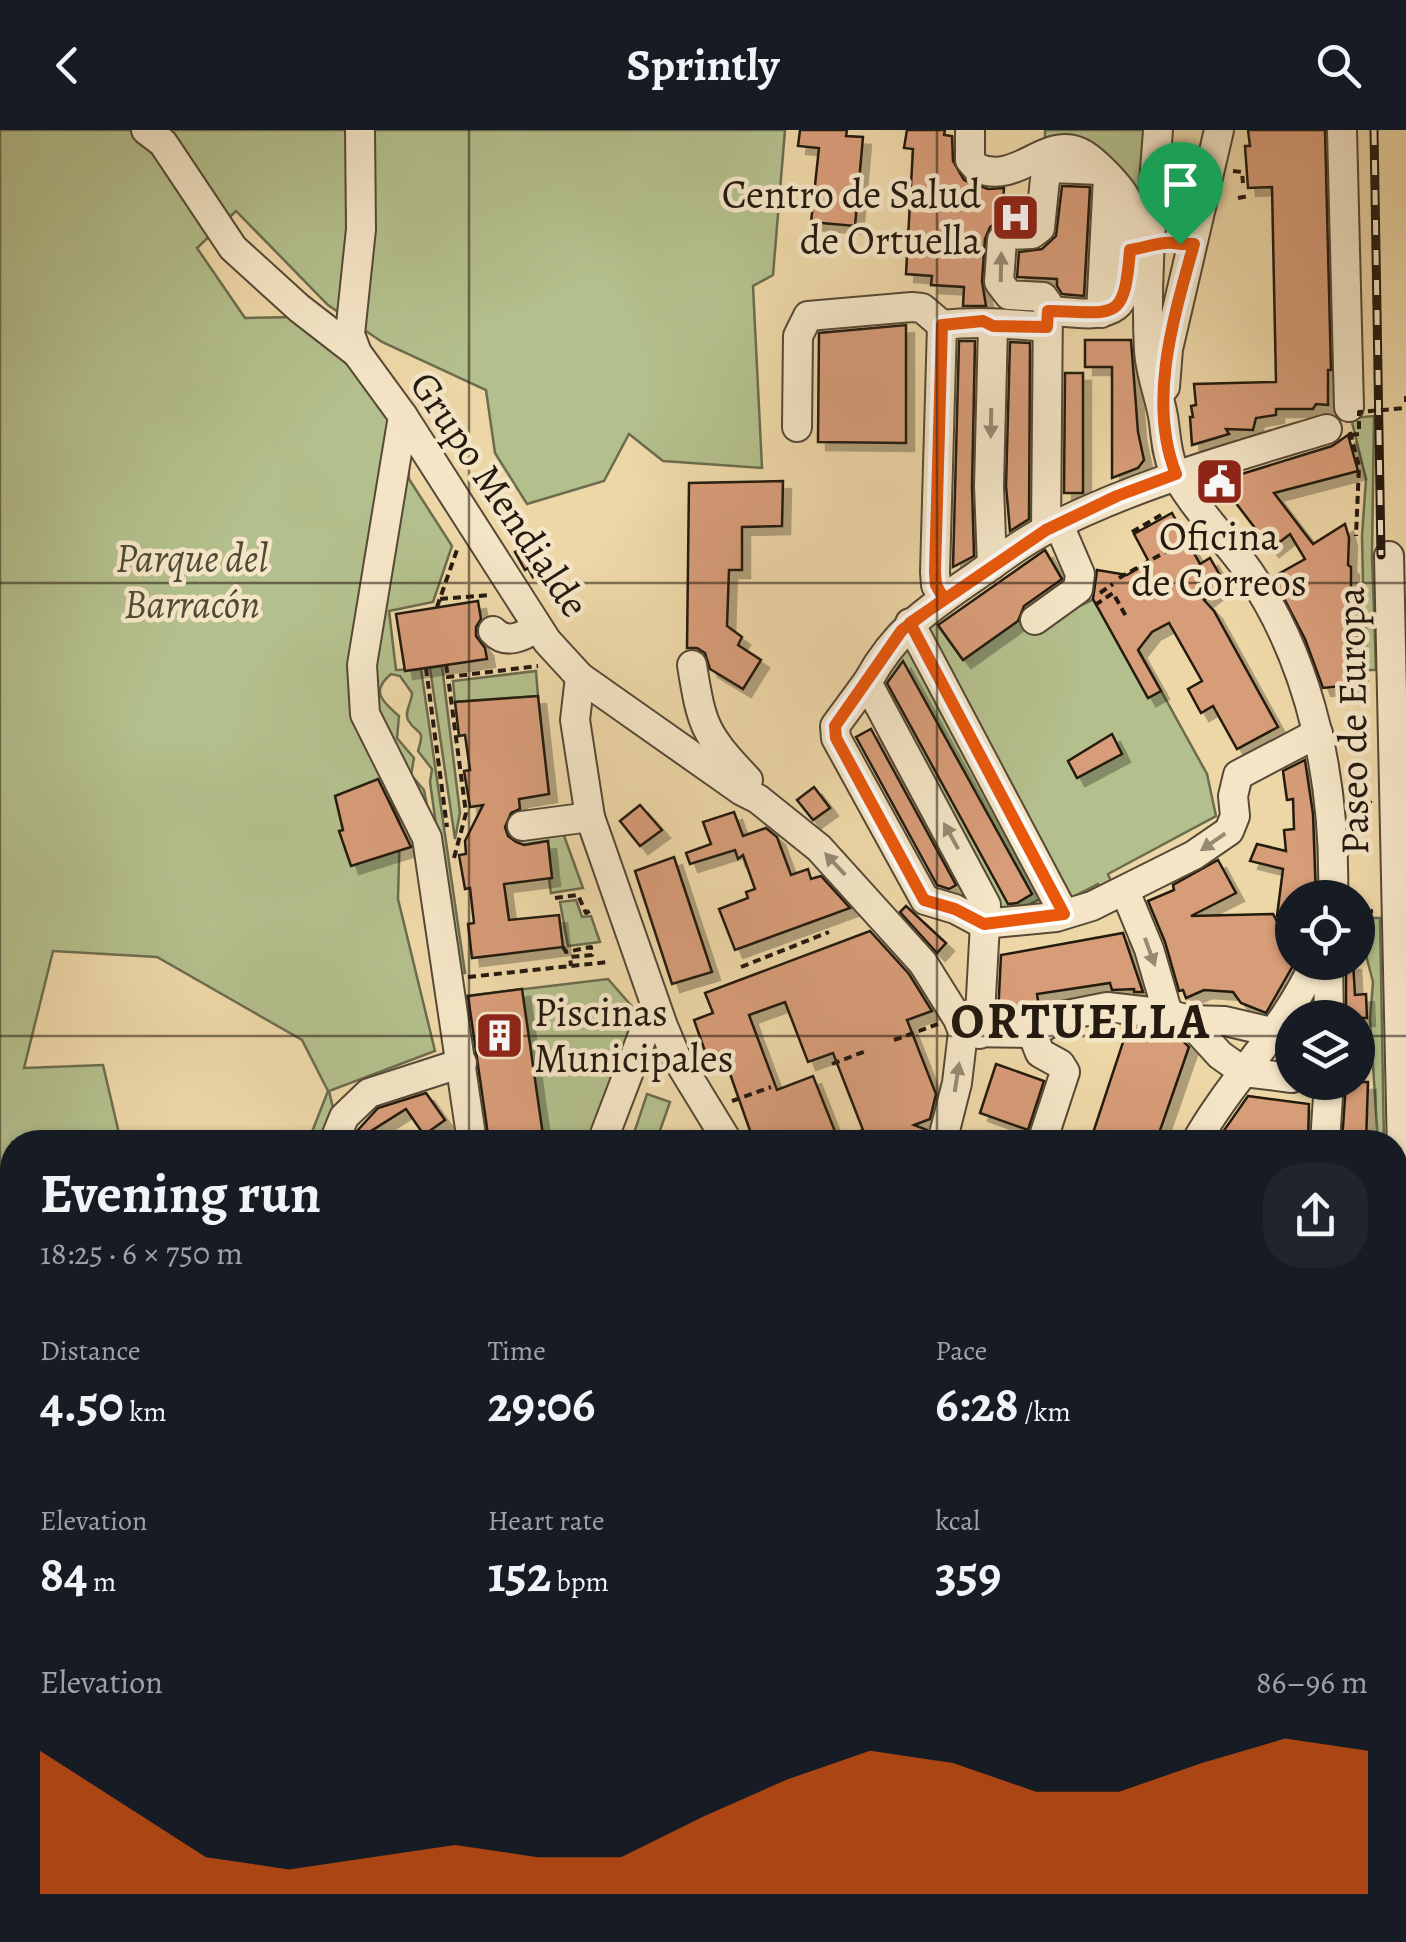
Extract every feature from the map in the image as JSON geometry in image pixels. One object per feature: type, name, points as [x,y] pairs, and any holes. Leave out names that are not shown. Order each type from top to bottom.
[{"type":"street","points":[[146,130],[163,143],[233,248],[299,308],[357,352]]},
{"type":"street","points":[[357,352],[350,334],[361,228],[360,130]]},
{"type":"street","points":[[970,130],[970,160],[985,172],[1019,168],[1046,152],[1062,148],[1082,152],[1128,204],[1140,248],[1149,353],[1166,442],[1176,474],[1250,574],[1278,622],[1300,676],[1318,733],[1329,795],[1333,880]]},
{"type":"street","points":[[797,427],[798,336],[808,316],[912,307],[922,308],[942,325],[983,321],[993,326],[1101,312],[1121,302],[1140,248],[1155,180],[1158,130]]},
{"type":"street","points":[[1163,418],[1167,323],[1219,130]]},
{"type":"street","points":[[1342,130],[1349,406]]},
{"type":"street","points":[[1035,620],[1078,588],[1080,574],[1052,528],[1048,319],[1044,296],[1008,295],[999,282],[1002,240],[1008,235],[1032,234],[1040,228],[1046,178],[1052,168],[1104,173]]},
{"type":"street","points":[[1101,312],[1104,173]]},
{"type":"street","points":[[1155,180],[1167,209],[1190,244]]},
{"type":"street","points":[[1167,209],[1179,214],[1200,209]]},
{"type":"street","points":[[1140,248],[1160,241],[1190,244]]},
{"type":"street","points":[[942,325],[935,572],[936,585],[944,599]]},
{"type":"street","points":[[992,565],[989,486],[993,326]]},
{"type":"street","name":"Grupo Mendialde","points":[[357,352],[403,416],[531,619],[580,676],[758,799],[820,848],[923,964],[962,1030]]},
{"type":"street","points":[[403,416],[362,664],[362,693],[365,714],[427,838],[470,1130]]},
{"type":"street","points":[[1318,733],[1238,775],[1233,796],[1235,816],[1229,830],[1194,855],[1125,891],[1064,914],[984,924],[955,909],[924,900],[836,738],[835,726],[882,655],[910,623],[1052,528],[1117,496],[1176,474],[1339,432]]},
{"type":"street","name":"Paseo de Europa","points":[[1388,556],[1383,855],[1398,1130]]},
{"type":"street","points":[[487,627],[502,639],[510,639],[531,619]]},
{"type":"street","points":[[910,623],[1064,914]]},
{"type":"street","points":[[692,665],[700,717],[706,730],[724,757],[752,784],[758,799]]},
{"type":"street","name":"Grupo Mendialde","points":[[580,676],[576,720],[590,817],[676,1056],[721,1130]]},
{"type":"street","points":[[868,681],[981,889],[986,905],[962,1030],[957,1083],[945,1130]]},
{"type":"street","points":[[522,826],[590,817]]},
{"type":"street","points":[[1125,891],[1166,998],[1178,1017],[1244,1072],[1275,1076]]},
{"type":"street","points":[[962,1030],[1032,1033],[1062,1016],[1106,1008],[1275,1032]]},
{"type":"street","points":[[607,1130],[649,1019],[658,1012]]},
{"type":"street","points":[[1214,1113],[1220,1055],[1235,1024]]},
{"type":"street","points":[[1032,1033],[1040,1053],[1060,1064],[1065,1072],[1046,1130]]},
{"type":"street","points":[[1203,1130],[1244,1072],[1275,1043]]},
{"type":"street","points":[[339,1130],[344,1116],[369,1093],[462,1063]]},
{"type":"street","points":[[1312,1100],[1321,1130]]},
{"type":"path","points":[[1228,170],[1242,172],[1243,183]]},
{"type":"path","points":[[1238,198],[1248,196]]},
{"type":"path","points":[[1339,432],[1359,434],[1359,412],[1406,402]]},
{"type":"path","points":[[1339,432],[1359,466],[1356,536]]},
{"type":"path","points":[[1132,532],[1161,515]]},
{"type":"path","points":[[437,607],[458,548]]},
{"type":"path","points":[[1119,578],[1167,551]]},
{"type":"path","points":[[1093,606],[1113,594],[1128,618]]},
{"type":"path","points":[[448,677],[548,664]]},
{"type":"path","points":[[426,668],[453,859],[466,813],[446,665]]},
{"type":"path","points":[[1356,802],[1372,802]]},
{"type":"path","points":[[554,898],[578,895],[586,913],[592,910]]},
{"type":"path","points":[[741,967],[829,932]]},
{"type":"path","points":[[563,948],[566,952],[591,947],[592,955],[570,958],[571,966]]},
{"type":"path","points":[[449,980],[608,962]]},
{"type":"path","points":[[894,1040],[962,1030]]},
{"type":"path","points":[[832,1064],[866,1051]]},
{"type":"path","points":[[732,1101],[771,1087]]},
{"type":"green space","name":"Parque del Barracón","points":[[0,130],[785,130],[773,275],[753,286],[762,468],[663,461],[629,434],[604,481],[527,504],[495,453],[486,390],[382,342],[328,305],[236,211],[197,248],[245,318],[299,317],[336,346],[388,419],[390,433],[355,699],[400,824],[398,899],[435,1051],[329,1091],[338,1130],[313,1130],[328,1091],[302,1040],[157,957],[53,951],[24,1068],[103,1065],[118,1130],[0,1130]]},
{"type":"green space","points":[[1045,130],[1144,130],[1139,231],[1137,204],[1045,146]]},
{"type":"green space","points":[[1374,416],[1372,556],[1376,670],[1365,670],[1362,536],[1366,479],[1351,418]]},
{"type":"green space","points":[[408,450],[409,479],[452,546],[433,602],[389,611],[396,670],[421,669],[465,973],[457,974],[430,782],[432,769],[418,751],[421,734],[407,717],[412,693],[400,676],[391,674],[380,692],[399,716],[397,738],[414,758],[411,775],[424,790],[432,832],[371,695]]},
{"type":"green space","points":[[1107,593],[1207,774],[1216,816],[1108,874],[1112,884],[1103,890],[1098,884],[1059,904],[1042,898],[1020,909],[993,909],[874,689],[882,663],[934,620],[963,660],[1026,614],[1035,627]]},
{"type":"green space","points":[[442,666],[460,813],[455,839],[430,668]]},
{"type":"green space","points":[[536,671],[538,696],[455,702],[453,681]]},
{"type":"green space","points":[[562,830],[583,888],[551,893],[547,841],[487,851],[493,844]]},
{"type":"green space","points":[[576,900],[582,917],[591,916],[600,942],[568,946],[560,902]]},
{"type":"green space","points":[[1375,918],[1380,918],[1384,1130],[1377,1130]]},
{"type":"green space","points":[[608,979],[643,1019],[601,1130],[482,1130],[465,996]]},
{"type":"green space","points":[[647,1094],[670,1102],[660,1130],[635,1130]]},
{"type":"building","points":[[800,130],[847,130],[846,136],[863,137],[855,226],[811,222],[819,148],[798,146]]},
{"type":"building","points":[[907,130],[945,130],[944,135],[952,136],[953,161],[964,180],[988,189],[1004,188],[1002,219],[990,227],[985,239],[982,281],[986,306],[963,306],[964,287],[931,285],[932,276],[906,274],[913,149],[904,148]]},
{"type":"building","points":[[1248,130],[1325,130],[1331,370],[1328,405],[1276,409],[1276,415],[1256,418],[1253,430],[1226,429],[1229,434],[1192,445],[1194,384],[1276,382],[1272,187],[1248,188]]},
{"type":"building","points":[[1062,186],[1090,187],[1084,296],[1062,294],[1057,279],[1017,277],[1019,252],[1042,249],[1056,236]]},
{"type":"building","points":[[906,325],[906,443],[818,442],[819,333]]},
{"type":"building","points":[[1085,340],[1131,340],[1144,460],[1138,468],[1112,478],[1112,367],[1085,367]]},
{"type":"building","points":[[959,341],[975,341],[974,556],[953,567]]},
{"type":"building","points":[[1010,342],[1030,343],[1029,519],[1010,531],[1006,486]]},
{"type":"building","points":[[1065,373],[1083,373],[1083,493],[1064,493]]},
{"type":"building","points":[[1348,435],[1358,471],[1274,493],[1313,544],[1345,524],[1349,538],[1351,606],[1357,606],[1360,684],[1323,688],[1305,639],[1273,577],[1305,559],[1290,534],[1271,549],[1219,481],[1332,446]]},
{"type":"building","points":[[783,481],[782,526],[742,527],[742,570],[729,570],[727,626],[742,637],[738,645],[761,660],[743,689],[710,669],[705,653],[687,648],[689,483]]},
{"type":"building","points":[[1172,513],[1200,564],[1210,558],[1225,584],[1204,600],[1214,611],[1278,727],[1237,749],[1213,706],[1201,713],[1188,689],[1202,681],[1169,623],[1152,632],[1138,650],[1161,691],[1148,698],[1093,599],[1097,570],[1127,575],[1149,562],[1134,534]]},
{"type":"building","points":[[536,541],[550,568],[533,577],[515,552]]},
{"type":"building","points":[[1045,550],[1062,579],[1024,606],[1018,621],[963,660],[938,625]]},
{"type":"building","points":[[478,601],[481,619],[476,636],[487,659],[405,671],[396,614]]},
{"type":"building","points":[[903,661],[1032,894],[1017,903],[1008,904],[887,683]]},
{"type":"building","points":[[538,696],[549,794],[519,799],[520,809],[511,813],[505,827],[508,836],[524,845],[548,841],[552,878],[504,884],[509,920],[559,915],[563,947],[472,958],[468,924],[474,923],[470,888],[465,889],[459,855],[466,854],[465,841],[483,805],[470,807],[464,771],[470,770],[465,735],[459,736],[455,702]]},
{"type":"building","points":[[871,729],[956,885],[949,889],[937,885],[856,737]]},
{"type":"building","points":[[1112,734],[1122,754],[1077,778],[1068,761]]},
{"type":"building","points":[[1305,760],[1313,814],[1315,880],[1282,880],[1283,869],[1250,861],[1257,844],[1286,851],[1284,830],[1294,829],[1293,799],[1287,800],[1283,771]]},
{"type":"building","points":[[378,779],[411,847],[351,866],[339,831],[343,830],[335,796]]},
{"type":"building","points":[[814,787],[830,808],[813,820],[797,800]]},
{"type":"building","points":[[640,805],[662,830],[640,846],[620,821]]},
{"type":"building","points":[[734,812],[743,836],[766,828],[777,837],[791,875],[808,869],[811,879],[821,876],[850,908],[735,950],[719,909],[748,898],[746,892],[755,889],[743,855],[738,859],[735,850],[690,864],[686,853],[711,844],[703,822]]},
{"type":"building","points":[[674,857],[712,972],[672,984],[635,871]]},
{"type":"building","points":[[1218,860],[1236,893],[1191,916],[1273,914],[1275,980],[1285,980],[1266,1013],[1241,1003],[1233,992],[1204,990],[1186,998],[1183,990],[1179,991],[1148,901],[1174,890],[1173,885]]},
{"type":"building","points":[[906,906],[946,943],[937,953],[900,912]]},
{"type":"building","points":[[870,931],[909,974],[932,1011],[907,1020],[936,1094],[930,1119],[914,1125],[927,1130],[863,1130],[833,1053],[808,1062],[785,1002],[749,1015],[777,1090],[813,1076],[834,1130],[750,1130],[722,1051],[707,1057],[694,1020],[713,1013],[705,993]]},
{"type":"building","points":[[1123,933],[1143,992],[1112,990],[1110,983],[1037,994],[1039,1007],[1019,1009],[1020,1015],[998,1015],[1001,955]]},
{"type":"building","points":[[1346,980],[1354,980],[1355,995],[1366,994],[1366,1000],[1346,1000]]},
{"type":"building","name":"Piscinas Municipales","points":[[522,989],[542,1130],[487,1130],[468,996]]},
{"type":"building","points":[[1128,1027],[1154,1030],[1182,1040],[1189,1047],[1160,1130],[1094,1130]]},
{"type":"building","points":[[996,1064],[1044,1081],[1028,1130],[980,1113]]},
{"type":"building","points":[[426,1093],[445,1120],[431,1130],[421,1130],[406,1109],[373,1130],[358,1130],[378,1108]]},
{"type":"building","points":[[1248,1096],[1309,1104],[1308,1130],[1224,1130]]},
{"type":"building","points":[[1345,1100],[1367,1100],[1366,1130],[1343,1130]]},
{"type":"railway","points":[[1374,130],[1381,555]]},
{"type":"place","name":"Centro de Salud de Ortuella","points":[[1016,217]]},
{"type":"place","name":"Oficina de Correos","points":[[1219,481]]},
{"type":"place","name":"Piscinas Municipales","points":[[499,1035]]},
{"type":"district","name":"ORTUELLA","points":[[1081,1020]]},
{"type":"route","points":[[1180,244],[1160,241],[1130,250],[1127,292],[1112,309],[1048,311],[1047,327],[993,326],[983,321],[942,325],[935,572],[936,585],[944,599],[910,623],[902,630],[835,726],[836,738],[924,900],[955,909],[984,924],[1064,914],[910,623],[1046,530],[1117,496],[1176,474],[1163,418],[1168,349],[1194,244],[1180,244]]}]
